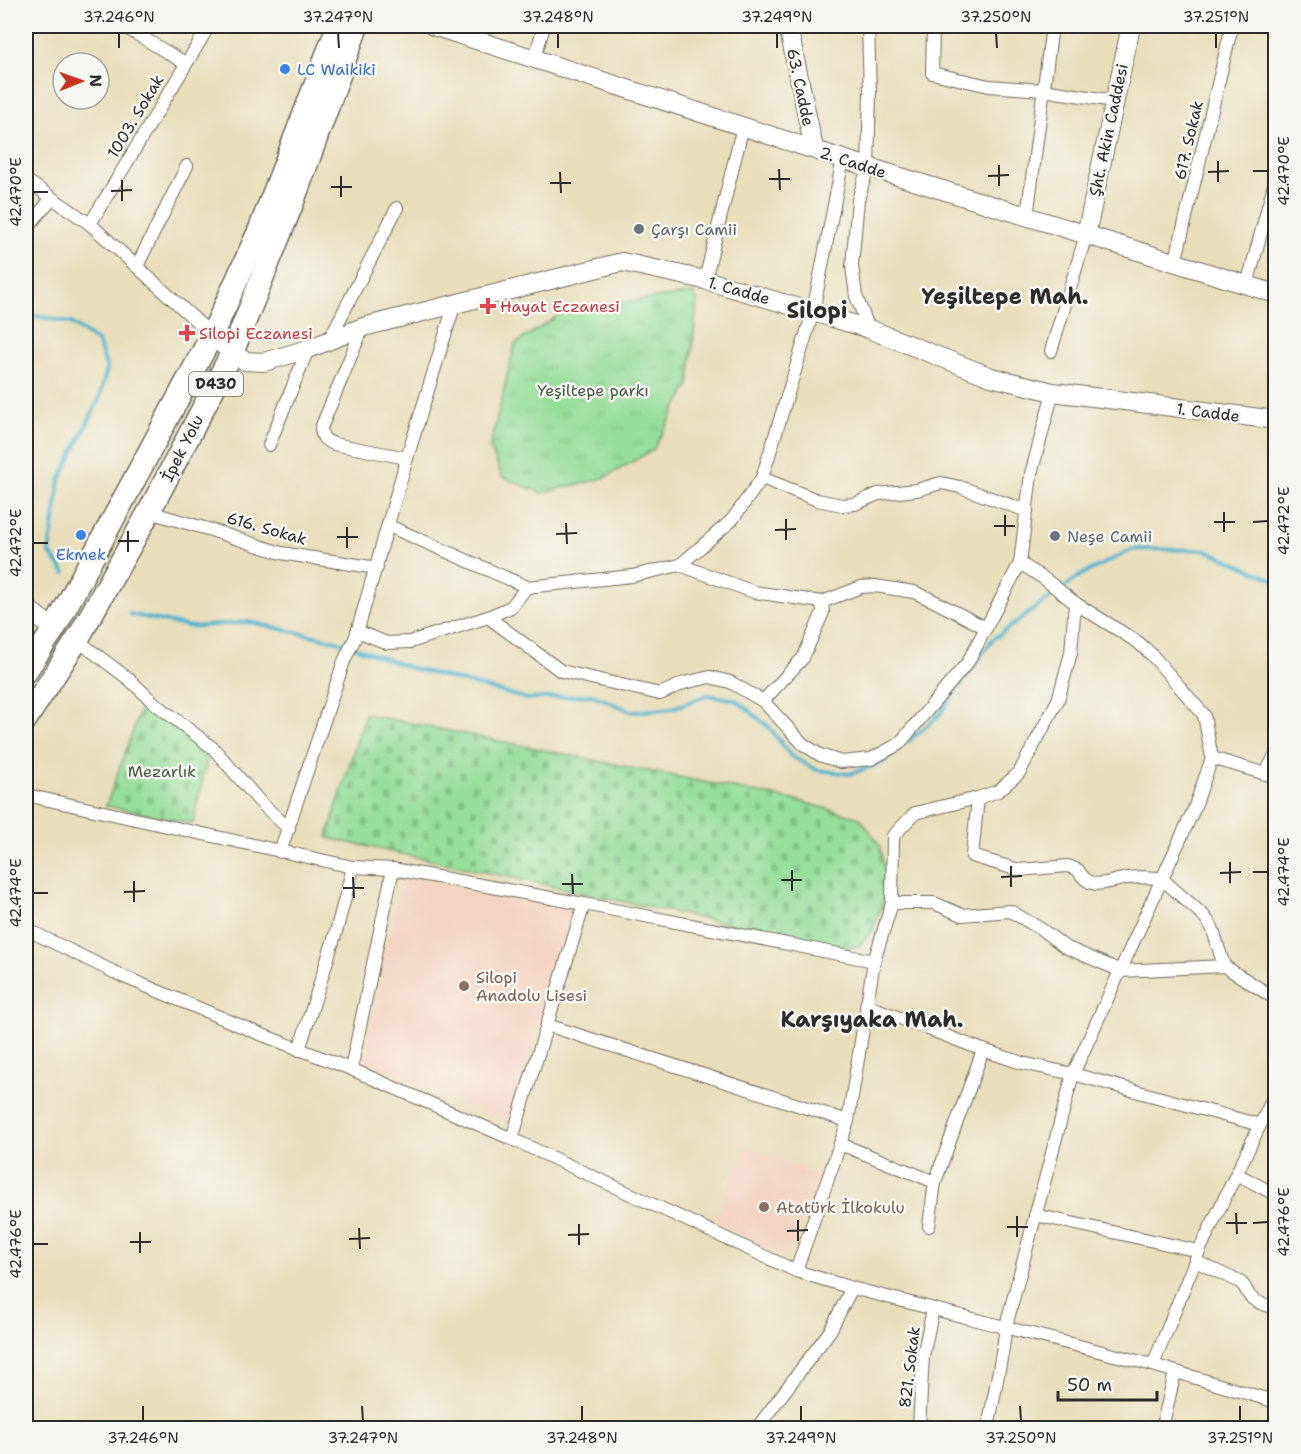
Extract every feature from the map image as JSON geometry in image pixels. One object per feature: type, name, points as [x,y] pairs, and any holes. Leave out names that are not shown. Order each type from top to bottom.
[{"type":"highway","name":"D430","points":[[26,671],[54,629],[212,334],[260,229],[338,26]]},
{"type":"highway","name":"İpek Yolu","points":[[26,719],[77,640],[149,512],[232,353],[292,204],[357,26]]},
{"type":"street","points":[[123,26],[185,63]]},
{"type":"street","name":"1003. Sokak","points":[[90,224],[209,26]]},
{"type":"street","name":"2. Cadde","points":[[433,26],[868,167],[1275,294]]},
{"type":"street","points":[[534,60],[544,26]]},
{"type":"street","name":"63. Cadde","points":[[788,26],[814,149]]},
{"type":"street","points":[[868,26],[870,93],[868,167],[858,200],[852,266],[856,296],[869,329]]},
{"type":"street","points":[[933,26],[932,73],[989,86],[1043,90],[1114,101]]},
{"type":"street","points":[[1027,217],[1052,26]]},
{"type":"street","name":"Şht. Akin Caddesi","points":[[1086,235],[1131,26]]},
{"type":"street","name":"617. Sokak","points":[[1175,263],[1232,26]]},
{"type":"street","points":[[705,280],[743,126]]},
{"type":"street","points":[[389,526],[528,587],[632,576],[680,565],[732,520],[762,478],[813,312],[843,159]]},
{"type":"street","points":[[137,266],[187,166]]},
{"type":"street","points":[[1247,285],[1275,177]]},
{"type":"street","points":[[26,180],[90,224],[212,334]]},
{"type":"street","points":[[26,229],[52,198]]},
{"type":"street","points":[[329,340],[397,208]]},
{"type":"street","points":[[1051,351],[1086,235]]},
{"type":"street","name":"1. Cadde","points":[[212,334],[232,353],[246,361],[264,362],[308,349],[363,327],[622,262],[705,280],[869,329],[991,377],[1053,392],[1275,420]]},
{"type":"street","points":[[280,852],[344,661],[357,634],[407,458],[455,303]]},
{"type":"street","points":[[363,327],[321,428],[322,435],[324,440],[334,444],[407,458]]},
{"type":"street","points":[[269,445],[308,349]]},
{"type":"street","points":[[488,617],[561,671],[660,694],[684,683],[710,677],[730,682],[763,701],[803,744],[820,755],[841,762],[872,759],[899,744],[968,662],[1020,563],[1031,474],[1053,392]]},
{"type":"street","points":[[762,478],[817,500],[842,505],[855,504],[878,494],[917,490],[941,483],[960,487],[1027,511]]},
{"type":"street","name":"616. Sokak","points":[[149,512],[281,553],[377,568]]},
{"type":"street","points":[[988,1428],[1004,1348],[1005,1326],[1073,1074],[1194,809],[1212,758],[1204,715],[1152,656],[1139,643],[1075,603],[1020,563]]},
{"type":"street","points":[[680,565],[754,592],[822,602],[861,587],[875,586],[904,591],[932,600],[986,628]]},
{"type":"street","points":[[357,634],[387,643],[410,642],[488,617],[511,606],[528,587]]},
{"type":"street","points":[[763,701],[803,658],[823,612],[822,602]]},
{"type":"street","points":[[796,1270],[848,1121],[874,961],[892,903],[893,836],[915,813],[998,791],[1019,773],[1058,700],[1071,653],[1075,603]]},
{"type":"street","points":[[26,604],[29,610],[54,629]]},
{"type":"street","points":[[77,640],[214,749],[260,802],[289,829]]},
{"type":"street","points":[[1212,758],[1270,776],[1275,754]]},
{"type":"street","points":[[26,795],[353,867],[393,869],[874,961]]},
{"type":"street","points":[[978,798],[972,856],[1020,870],[1068,866],[1078,870],[1084,880],[1091,883],[1106,883],[1129,878],[1161,878],[1204,916],[1212,927],[1224,966]]},
{"type":"street","points":[[299,1050],[336,932],[353,867]]},
{"type":"street","points":[[351,1069],[393,869]]},
{"type":"street","points":[[892,903],[934,903],[962,915],[1010,911],[1041,929],[1065,947],[1121,971],[1224,966],[1275,999]]},
{"type":"street","points":[[512,1138],[584,904]]},
{"type":"street","points":[[26,929],[122,976],[299,1050],[351,1069],[512,1138],[796,1270],[852,1288],[1153,1365],[1275,1402]]},
{"type":"street","points":[[866,1005],[1022,1063],[1073,1074],[1260,1125]]},
{"type":"street","points":[[547,1025],[848,1121]]},
{"type":"street","points":[[929,1226],[935,1182],[982,1050]]},
{"type":"street","points":[[1153,1365],[1197,1256],[1275,1092]]},
{"type":"street","points":[[840,1144],[935,1182]]},
{"type":"street","points":[[1237,1174],[1275,1195]]},
{"type":"street","points":[[1035,1215],[1197,1256],[1240,1282],[1250,1296],[1260,1303],[1275,1308]]},
{"type":"street","points":[[757,1428],[830,1331],[852,1288]]},
{"type":"street","name":"821. Sokak","points":[[919,1428],[923,1356],[933,1309]]},
{"type":"street","points":[[1162,1428],[1175,1372]]},
{"type":"shaded area","name":"Silopi Anadolu Lisesi","points":[[401,875],[574,911],[510,1123],[362,1061]]},
{"type":"shaded area","name":"Atatürk İlkokulu","points":[[746,1146],[819,1175],[788,1258],[714,1223]]},
{"type":"green space","name":"Yeşiltepe parkı","points":[[694,293],[697,301],[689,385],[653,450],[604,478],[542,493],[502,477],[490,447],[515,344],[568,309]]},
{"type":"green space","name":"Mezarlık","points":[[142,706],[209,751],[193,823],[106,806]]},
{"type":"green space","points":[[365,714],[803,802],[860,818],[880,845],[888,890],[872,931],[859,946],[845,949],[327,838]]},
{"type":"waterway","points":[[26,318],[38,316],[71,323],[98,342],[107,368],[100,397],[60,480],[49,552],[65,573]]},
{"type":"waterway","points":[[1062,589],[1081,575],[1133,549],[1206,550],[1276,581]]},
{"type":"waterway","points":[[909,741],[939,715],[992,640],[1056,593]]},
{"type":"waterway","points":[[129,614],[191,627],[249,622],[337,641],[408,667],[528,699],[593,695],[633,712],[673,708],[708,695],[736,700],[769,727],[791,756],[817,770],[850,774],[883,762],[896,751]]},
{"type":"place","name":"LC Waikiki","points":[[285,69]]},
{"type":"place","name":"Çarşı Camii","points":[[639,229]]},
{"type":"place","name":"Hayat Eczanesi","points":[[488,306]]},
{"type":"place","name":"Silopi Eczanesi","points":[[187,333]]},
{"type":"place","name":"Ekmek","points":[[81,535]]},
{"type":"place","name":"Neşe Camii","points":[[1055,536]]},
{"type":"place","name":"Silopi Anadolu Lisesi","points":[[464,986]]},
{"type":"place","name":"Atatürk İlkokulu","points":[[764,1207]]},
{"type":"district","name":"Yeşiltepe Mah.","points":[[1005,296]]},
{"type":"district","name":"Silopi","points":[[817,310]]},
{"type":"district","name":"Karşıyaka Mah.","points":[[872,1019]]}]
